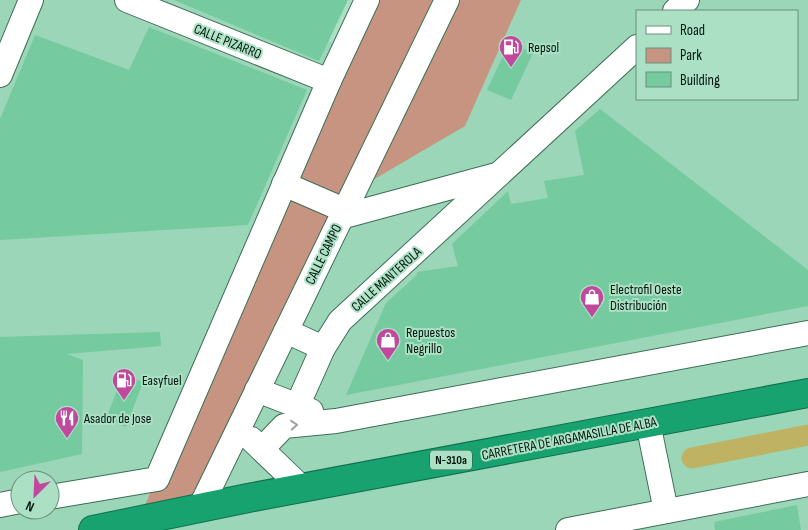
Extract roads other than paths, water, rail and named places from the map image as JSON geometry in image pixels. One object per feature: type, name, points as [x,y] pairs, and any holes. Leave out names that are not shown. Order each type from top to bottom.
[{"type":"highway","name":"CARRETERA DE ARGAMASILLA DE ALBA","points":[[94,530],[136,526],[200,508],[808,393]]},
{"type":"street","points":[[0,75],[31,0]]},
{"type":"street","name":"CALLE PIZARRO","points":[[127,0],[329,81]]},
{"type":"street","points":[[60,494],[157,479],[329,81],[367,0]]},
{"type":"street","name":"CALLE CAMPO","points":[[200,508],[447,0]]},
{"type":"street","points":[[676,10],[687,0]]},
{"type":"street","name":"CALLE MANTEROLA","points":[[298,404],[323,348],[340,321],[636,48]]},
{"type":"street","name":"CALLE MANTEROLA","points":[[342,214],[500,174]]},
{"type":"street","points":[[284,184],[342,214]]},
{"type":"street","points":[[286,331],[323,348]]},
{"type":"street","points":[[262,449],[284,426],[336,421],[808,333]]},
{"type":"street","points":[[257,390],[298,404],[336,421]]},
{"type":"street","points":[[648,423],[666,511]]},
{"type":"street","points":[[239,427],[302,488]]},
{"type":"street","points":[[568,530],[808,484]]},
{"type":"waterway","points":[[692,458],[808,435]]},
{"type":"place","name":"Repsol","points":[[511,68]]},
{"type":"place","name":"Electrofil Oeste Distribución","points":[[592,318]]},
{"type":"place","name":"Repuestos Negrillo","points":[[388,361]]},
{"type":"place","name":"Easyfuel","points":[[124,401]]},
{"type":"place","name":"Asador de Jose","points":[[67,439]]}]
